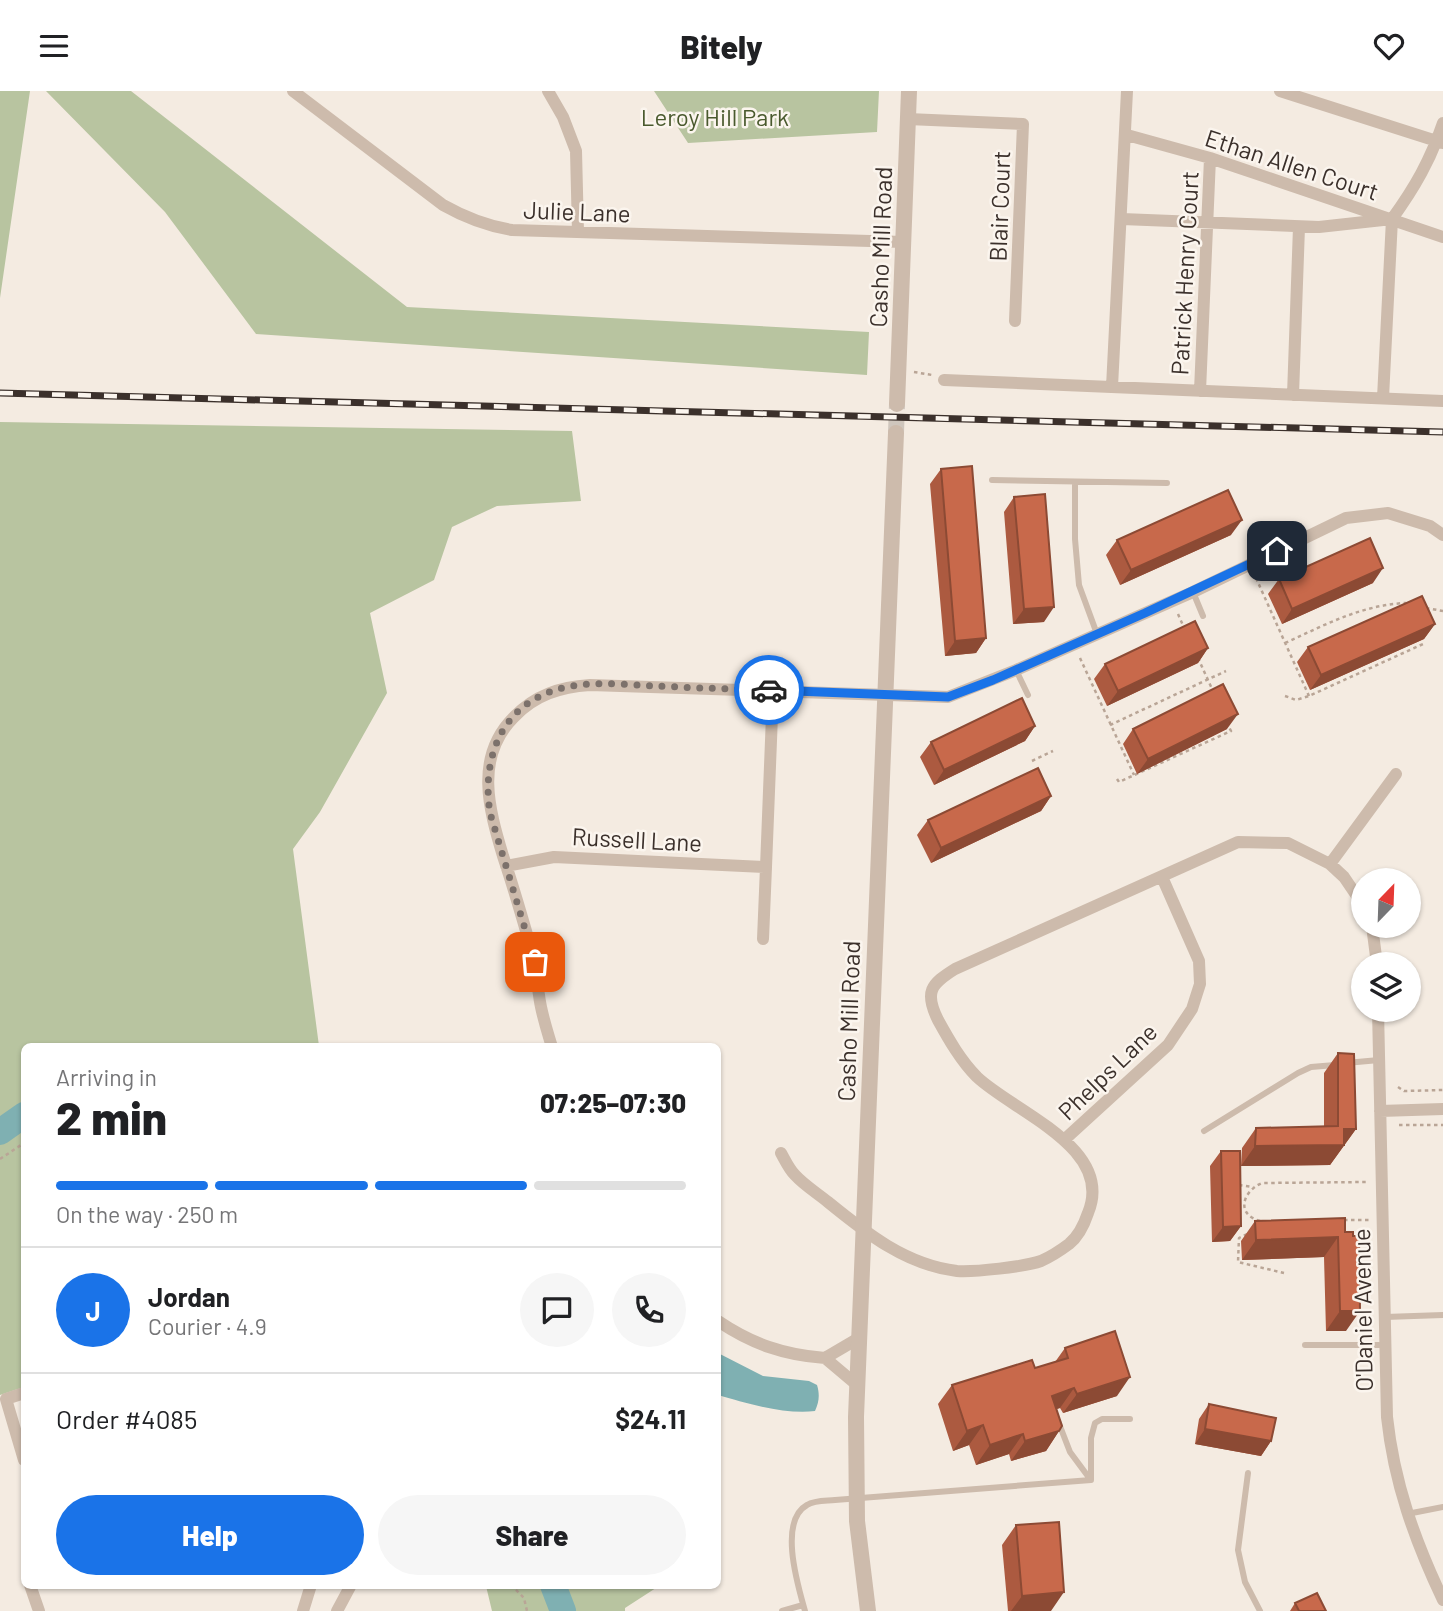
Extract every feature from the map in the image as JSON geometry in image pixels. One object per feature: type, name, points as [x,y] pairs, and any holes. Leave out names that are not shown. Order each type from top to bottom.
[{"type":"street","name":"Julie Lane","points":[[293,91],[443,205],[494,227],[512,230],[904,242]]},
{"type":"street","points":[[548,91],[563,117],[576,151],[578,232]]},
{"type":"street","name":"Casho Mill Road","points":[[897,404],[909,91]]},
{"type":"street","points":[[1112,387],[1127,135],[1127,91]]},
{"type":"street","points":[[1280,91],[1440,142]]},
{"type":"street","name":"Blair Court","points":[[908,119],[1023,124],[1015,321]]},
{"type":"street","points":[[1383,398],[1392,219],[1422,176],[1440,142],[1443,123]]},
{"type":"street","name":"Ethan Allen Court","points":[[1127,135],[1210,158],[1443,237]]},
{"type":"street","name":"Patrick Henry Court","points":[[1200,391],[1210,158]]},
{"type":"street","points":[[1122,219],[1299,227],[1392,219]]},
{"type":"street","points":[[1293,395],[1299,227]]},
{"type":"street","points":[[944,380],[1443,401]]},
{"type":"street","name":"Casho Mill Road","points":[[868,1611],[856,1498],[857,1385],[895,433]]},
{"type":"street","points":[[551,1043],[539,997],[530,941],[490,813],[487,783],[492,752],[504,729],[536,698],[569,686],[590,685],[948,697],[1193,592],[1346,518],[1369,513],[1388,513],[1430,526],[1443,535]]},
{"type":"street","points":[[763,939],[773,690]]},
{"type":"street","points":[[1330,864],[1396,774]]},
{"type":"street","points":[[781,1153],[794,1175],[864,1231],[886,1246],[917,1261],[969,1272],[1041,1261],[1070,1243],[1082,1229],[1092,1206],[1092,1178],[1078,1153],[977,1077],[950,1043],[932,1007],[931,995],[937,980],[955,969],[1238,842],[1288,843],[1330,864],[1351,887]]},
{"type":"street","name":"Russell Lane","points":[[506,866],[554,857],[766,867]]},
{"type":"street","name":"Phelps Lane","points":[[1064,1140],[1168,1045],[1192,1009],[1200,984],[1199,961],[1162,877]]},
{"type":"street","name":"O'Daniel Avenue","points":[[1378,1022],[1383,1317],[1389,1441],[1407,1515],[1421,1555],[1443,1600]]},
{"type":"street","points":[[1380,1111],[1443,1109]]},
{"type":"street","points":[[721,1323],[754,1342],[797,1356],[825,1358],[859,1338]]},
{"type":"street","points":[[825,1358],[857,1385]]},
{"type":"street","points":[[21,1394],[6,1399],[21,1450]]},
{"type":"street","points":[[31,1589],[39,1611]]},
{"type":"street","points":[[303,1611],[310,1589]]},
{"type":"street","points":[[337,1611],[349,1589]]},
{"type":"lane","points":[[992,480],[1167,483]]},
{"type":"lane","points":[[1075,482],[1075,539],[1079,585],[1097,634]]},
{"type":"lane","points":[[1193,592],[1203,616]]},
{"type":"lane","points":[[1016,670],[1028,695]]},
{"type":"lane","points":[[1204,1131],[1311,1067],[1379,1060]]},
{"type":"lane","points":[[1383,1317],[1443,1315]]},
{"type":"lane","points":[[1306,1345],[1384,1345]]},
{"type":"lane","points":[[1091,1480],[1091,1438],[1095,1423],[1102,1419],[1130,1419]]},
{"type":"lane","points":[[1058,1420],[1070,1452],[1091,1480]]},
{"type":"lane","points":[[1248,1473],[1238,1551],[1245,1582],[1260,1611]]},
{"type":"lane","points":[[782,1611],[804,1608],[792,1556],[794,1524],[799,1512],[807,1505],[818,1501],[1091,1480]]},
{"type":"lane","points":[[1407,1515],[1443,1507]]},
{"type":"path","points":[[914,372],[937,375],[944,380]]},
{"type":"path","points":[[1256,578],[1309,696]]},
{"type":"path","points":[[1285,643],[1354,611],[1406,603]]},
{"type":"path","points":[[1419,606],[1443,611]]},
{"type":"path","points":[[1178,614],[1188,636]]},
{"type":"path","points":[[1285,696],[1296,700],[1309,696],[1423,644]]},
{"type":"path","points":[[1198,657],[1217,700]]},
{"type":"path","points":[[1080,658],[1134,775]]},
{"type":"path","points":[[1110,725],[1226,671]]},
{"type":"path","points":[[1117,779],[1119,782],[1231,731],[1226,721]]},
{"type":"path","points":[[1032,761],[1053,751]]},
{"type":"path","points":[[1398,1087],[1404,1091],[1443,1090]]},
{"type":"path","points":[[1399,1125],[1443,1125]]},
{"type":"path","points":[[0,1159],[21,1145]]},
{"type":"path","points":[[1264,1221],[1255,1220],[1247,1213],[1244,1205],[1245,1195],[1252,1187],[1262,1183],[1381,1182]]},
{"type":"path","points":[[1234,1184],[1252,1187]]},
{"type":"path","points":[[1342,1220],[1382,1220]]},
{"type":"path","points":[[1253,1233],[1239,1238],[1238,1262],[1284,1273]]},
{"type":"path","points":[[515,1589],[524,1598],[527,1611]]},
{"type":"green space","points":[[0,91],[30,91],[0,298]]},
{"type":"green space","points":[[46,91],[131,91],[407,307],[869,332],[867,375],[256,334],[165,212]]},
{"type":"green space","name":"Leroy Hill Park","points":[[654,91],[879,91],[877,132],[688,143]]},
{"type":"green space","points":[[0,422],[572,431],[581,501],[497,506],[452,527],[434,580],[370,613],[387,693],[320,812],[293,849],[319,1043],[21,1043],[21,1388],[0,1395]]},
{"type":"green space","points":[[487,1589],[654,1589],[625,1608],[625,1611],[492,1611]]},
{"type":"water","points":[[721,1355],[763,1376],[809,1381],[817,1385],[819,1392],[815,1411],[779,1410],[721,1396]]},
{"type":"building","points":[[972,466],[986,638],[955,641],[941,469]]},
{"type":"building","points":[[1228,490],[1242,520],[1131,570],[1117,540]]},
{"type":"building","points":[[1045,494],[1054,607],[1024,609],[1014,497]]},
{"type":"building","points":[[1370,538],[1383,568],[1292,609],[1279,579]]},
{"type":"building","points":[[1422,596],[1435,624],[1321,675],[1308,647]]},
{"type":"building","points":[[1195,621],[1208,648],[1118,691],[1105,664]]},
{"type":"building","points":[[1223,684],[1238,714],[1148,759],[1133,729]]},
{"type":"building","points":[[1022,698],[1035,726],[944,770],[931,742]]},
{"type":"building","points":[[1038,768],[1051,796],[941,848],[928,820]]},
{"type":"building","points":[[1338,1053],[1354,1054],[1356,1129],[1344,1129],[1344,1145],[1255,1146],[1256,1128],[1338,1126]]},
{"type":"building","points":[[1221,1151],[1240,1151],[1241,1226],[1223,1227]]},
{"type":"building","points":[[1345,1218],[1345,1232],[1353,1232],[1353,1236],[1359,1236],[1360,1311],[1340,1311],[1338,1237],[1256,1240],[1255,1221]]},
{"type":"building","points":[[1115,1331],[1130,1377],[1077,1394],[1074,1388],[1052,1396],[1062,1426],[1059,1431],[1025,1441],[1023,1434],[990,1445],[983,1425],[967,1431],[952,1385],[1032,1360],[1035,1368],[1068,1358],[1065,1348]]},
{"type":"building","points":[[1209,1404],[1276,1418],[1271,1441],[1205,1429]]},
{"type":"building","points":[[1059,1522],[1064,1592],[1022,1596],[1016,1525]]},
{"type":"building","points":[[1317,1593],[1326,1611],[1299,1611],[1295,1603]]},
{"type":"waterway","points":[[0,1132],[21,1117]]},
{"type":"waterway","points":[[555,1589],[563,1611]]},
{"type":"tunnel","points":[[896,433],[897,404]]},
{"type":"railway","points":[[0,393],[1443,432]]},
{"type":"way so far","points":[[535,962],[490,813],[488,797],[488,768],[492,752],[509,721],[536,698],[569,686],[769,690]]},
{"type":"route","points":[[769,690],[948,697],[993,680],[1193,592],[1277,551]]}]
